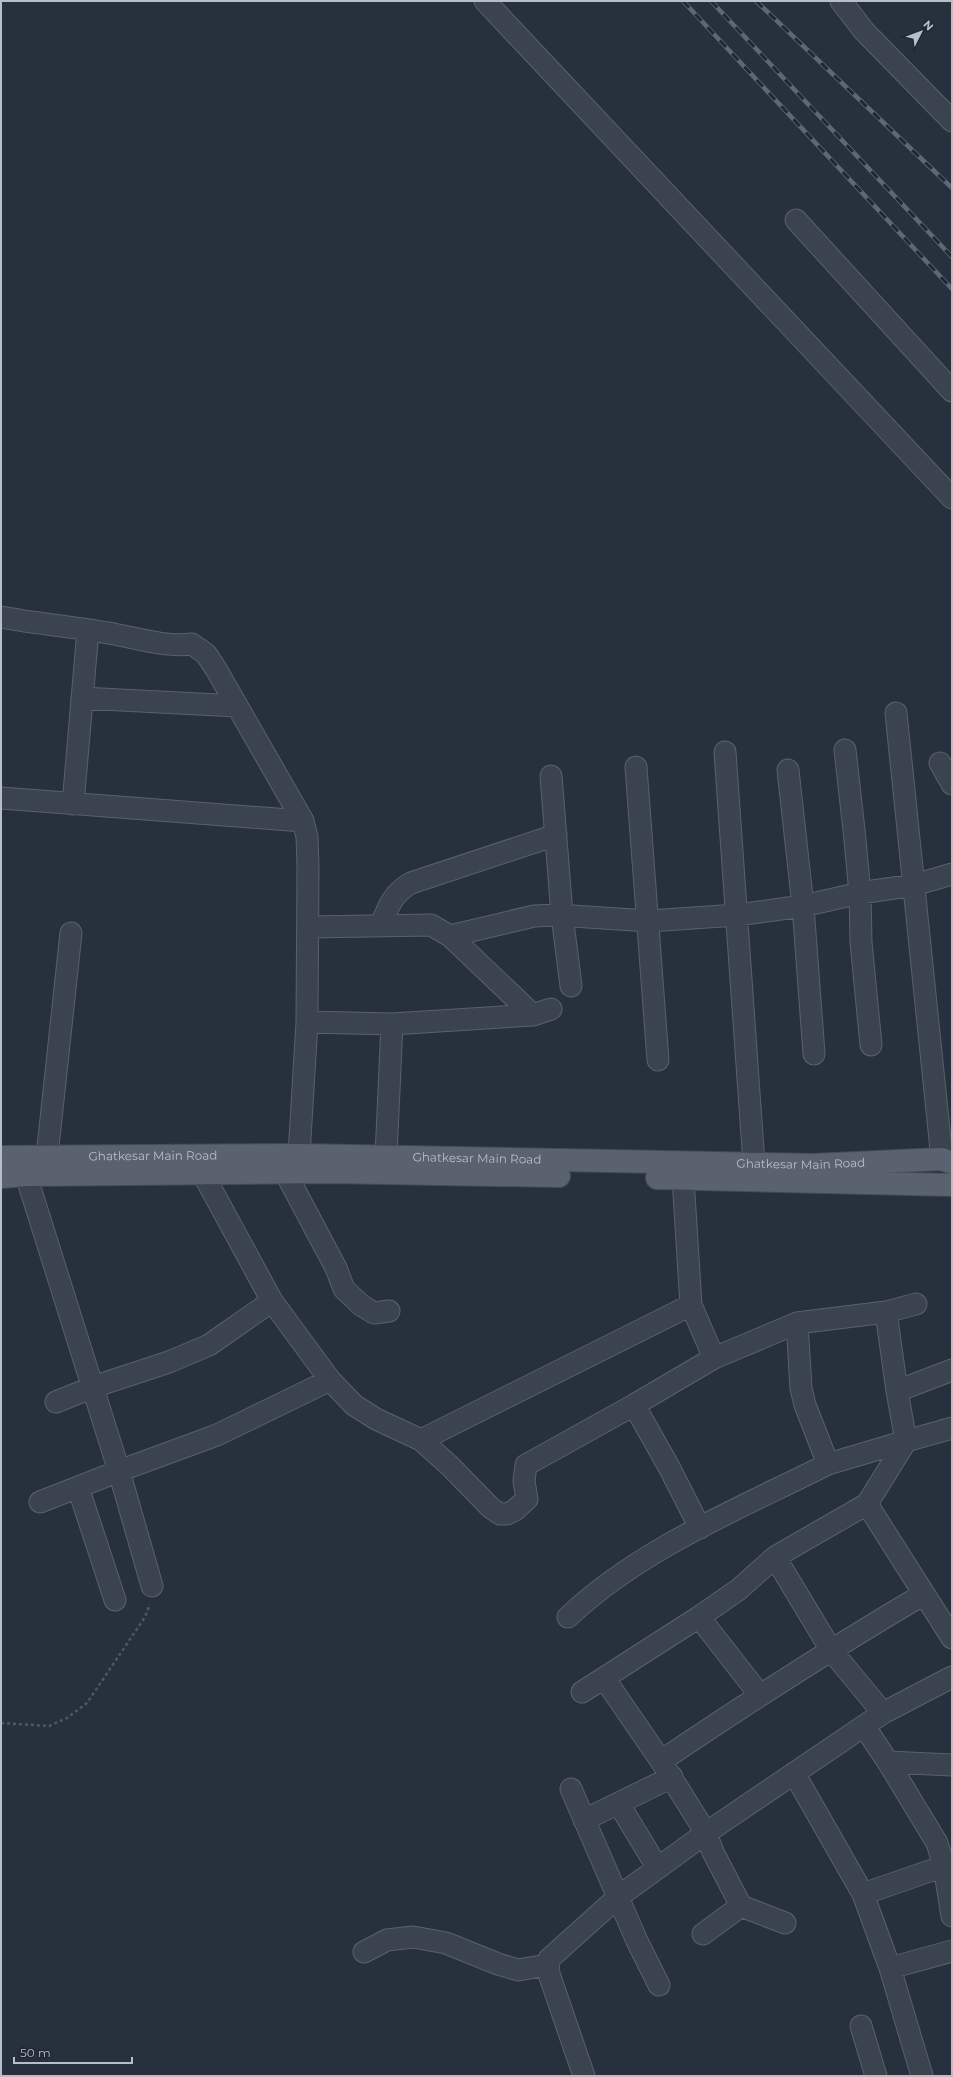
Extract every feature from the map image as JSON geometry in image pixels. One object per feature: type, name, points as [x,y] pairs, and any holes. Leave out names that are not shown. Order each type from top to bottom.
[{"type":"main road","name":"Ghatkesar Main Road","points":[[1,1156],[25,1166],[202,1172],[386,1156],[684,1170],[952,1185]]},
{"type":"main road","name":"Ghatkesar Main Road","points":[[1,1177],[47,1156],[292,1164],[684,1170],[754,1164],[813,1166],[947,1161]]},
{"type":"street","points":[[485,1],[952,498]]},
{"type":"street","points":[[842,1],[864,31],[952,121]]},
{"type":"street","points":[[796,220],[952,391]]},
{"type":"street","points":[[1,617],[88,630],[175,646],[192,644],[206,654],[303,821],[307,837],[307,1022],[292,1164],[344,1289],[361,1305],[374,1313],[389,1311]]},
{"type":"street","points":[[73,804],[88,630]]},
{"type":"street","points":[[82,698],[237,706]]},
{"type":"street","points":[[896,713],[914,885],[947,1161]]},
{"type":"street","points":[[844,750],[860,893],[861,942],[871,1045]]},
{"type":"street","points":[[726,752],[754,1164]]},
{"type":"street","points":[[940,763],[952,784]]},
{"type":"street","points":[[636,767],[658,1060]]},
{"type":"street","points":[[788,770],[803,906],[814,1054]]},
{"type":"street","points":[[551,776],[562,915],[571,986]]},
{"type":"street","points":[[1,798],[303,821]]},
{"type":"street","points":[[381,925],[389,904],[396,893],[411,883],[556,835]]},
{"type":"street","points":[[450,936],[534,916],[562,915],[648,921],[737,915],[803,906],[860,893],[914,885],[952,874]]},
{"type":"street","points":[[307,1022],[392,1024],[542,1012],[450,936],[431,925],[308,927]]},
{"type":"street","points":[[47,1156],[71,933]]},
{"type":"street","points":[[386,1156],[392,1024]]},
{"type":"street","points":[[25,1166],[120,1470],[152,1586]]},
{"type":"street","points":[[684,1170],[691,1304],[714,1358]]},
{"type":"street","points":[[202,1172],[272,1301],[330,1380],[360,1408],[376,1419],[421,1440],[450,1466],[491,1508],[500,1514],[507,1514],[523,1504],[527,1499],[524,1481],[526,1465],[634,1405],[714,1358],[797,1323],[886,1312],[916,1304]]},
{"type":"street","points":[[56,1402],[93,1387],[169,1362],[209,1345],[272,1301]]},
{"type":"street","points":[[421,1440],[691,1304]]},
{"type":"street","points":[[582,1692],[699,1617],[738,1590],[775,1557],[867,1504],[906,1441],[897,1392],[886,1312]]},
{"type":"street","points":[[797,1323],[801,1388],[805,1405],[828,1464]]},
{"type":"street","points":[[897,1392],[952,1370]]},
{"type":"street","points":[[40,1502],[120,1470],[217,1435],[330,1380]]},
{"type":"street","points":[[634,1405],[669,1467],[700,1528]]},
{"type":"street","points":[[568,1617],[586,1600],[619,1575],[700,1528],[828,1464],[952,1428]]},
{"type":"street","points":[[78,1487],[115,1600]]},
{"type":"street","points":[[867,1504],[952,1638]]},
{"type":"street","points":[[775,1557],[831,1650],[883,1713]]},
{"type":"street","points":[[584,1820],[619,1804],[667,1769],[759,1694],[924,1594]]},
{"type":"street","points":[[699,1617],[759,1694]]},
{"type":"street","points":[[584,2076],[548,1971],[547,1965],[553,1952],[618,1897],[657,1867],[706,1833],[883,1713],[952,1677]]},
{"type":"street","points":[[604,1678],[667,1769],[706,1833],[713,1852],[741,1906],[785,1923]]},
{"type":"street","points":[[864,1726],[888,1762],[937,1843],[947,1871],[952,1916]]},
{"type":"street","points":[[888,1762],[952,1765]]},
{"type":"street","points":[[794,1773],[863,1894],[890,1968],[922,2076]]},
{"type":"street","points":[[571,1789],[658,1985]]},
{"type":"street","points":[[619,1804],[657,1867]]},
{"type":"street","points":[[863,1894],[947,1871]]},
{"type":"street","points":[[703,1934],[741,1906]]},
{"type":"street","points":[[364,1952],[387,1940],[413,1937],[446,1943],[498,1964],[518,1970],[547,1965]]},
{"type":"street","points":[[890,1968],[952,1951]]},
{"type":"street","points":[[861,2026],[876,2076]]},
{"type":"path","points":[[1,1723],[49,1726],[67,1718],[87,1703],[145,1617],[151,1600],[152,1586]]},
{"type":"railway","points":[[683,1],[952,289]]},
{"type":"railway","points":[[711,1],[952,257]]},
{"type":"railway","points":[[756,1],[952,188]]}]
